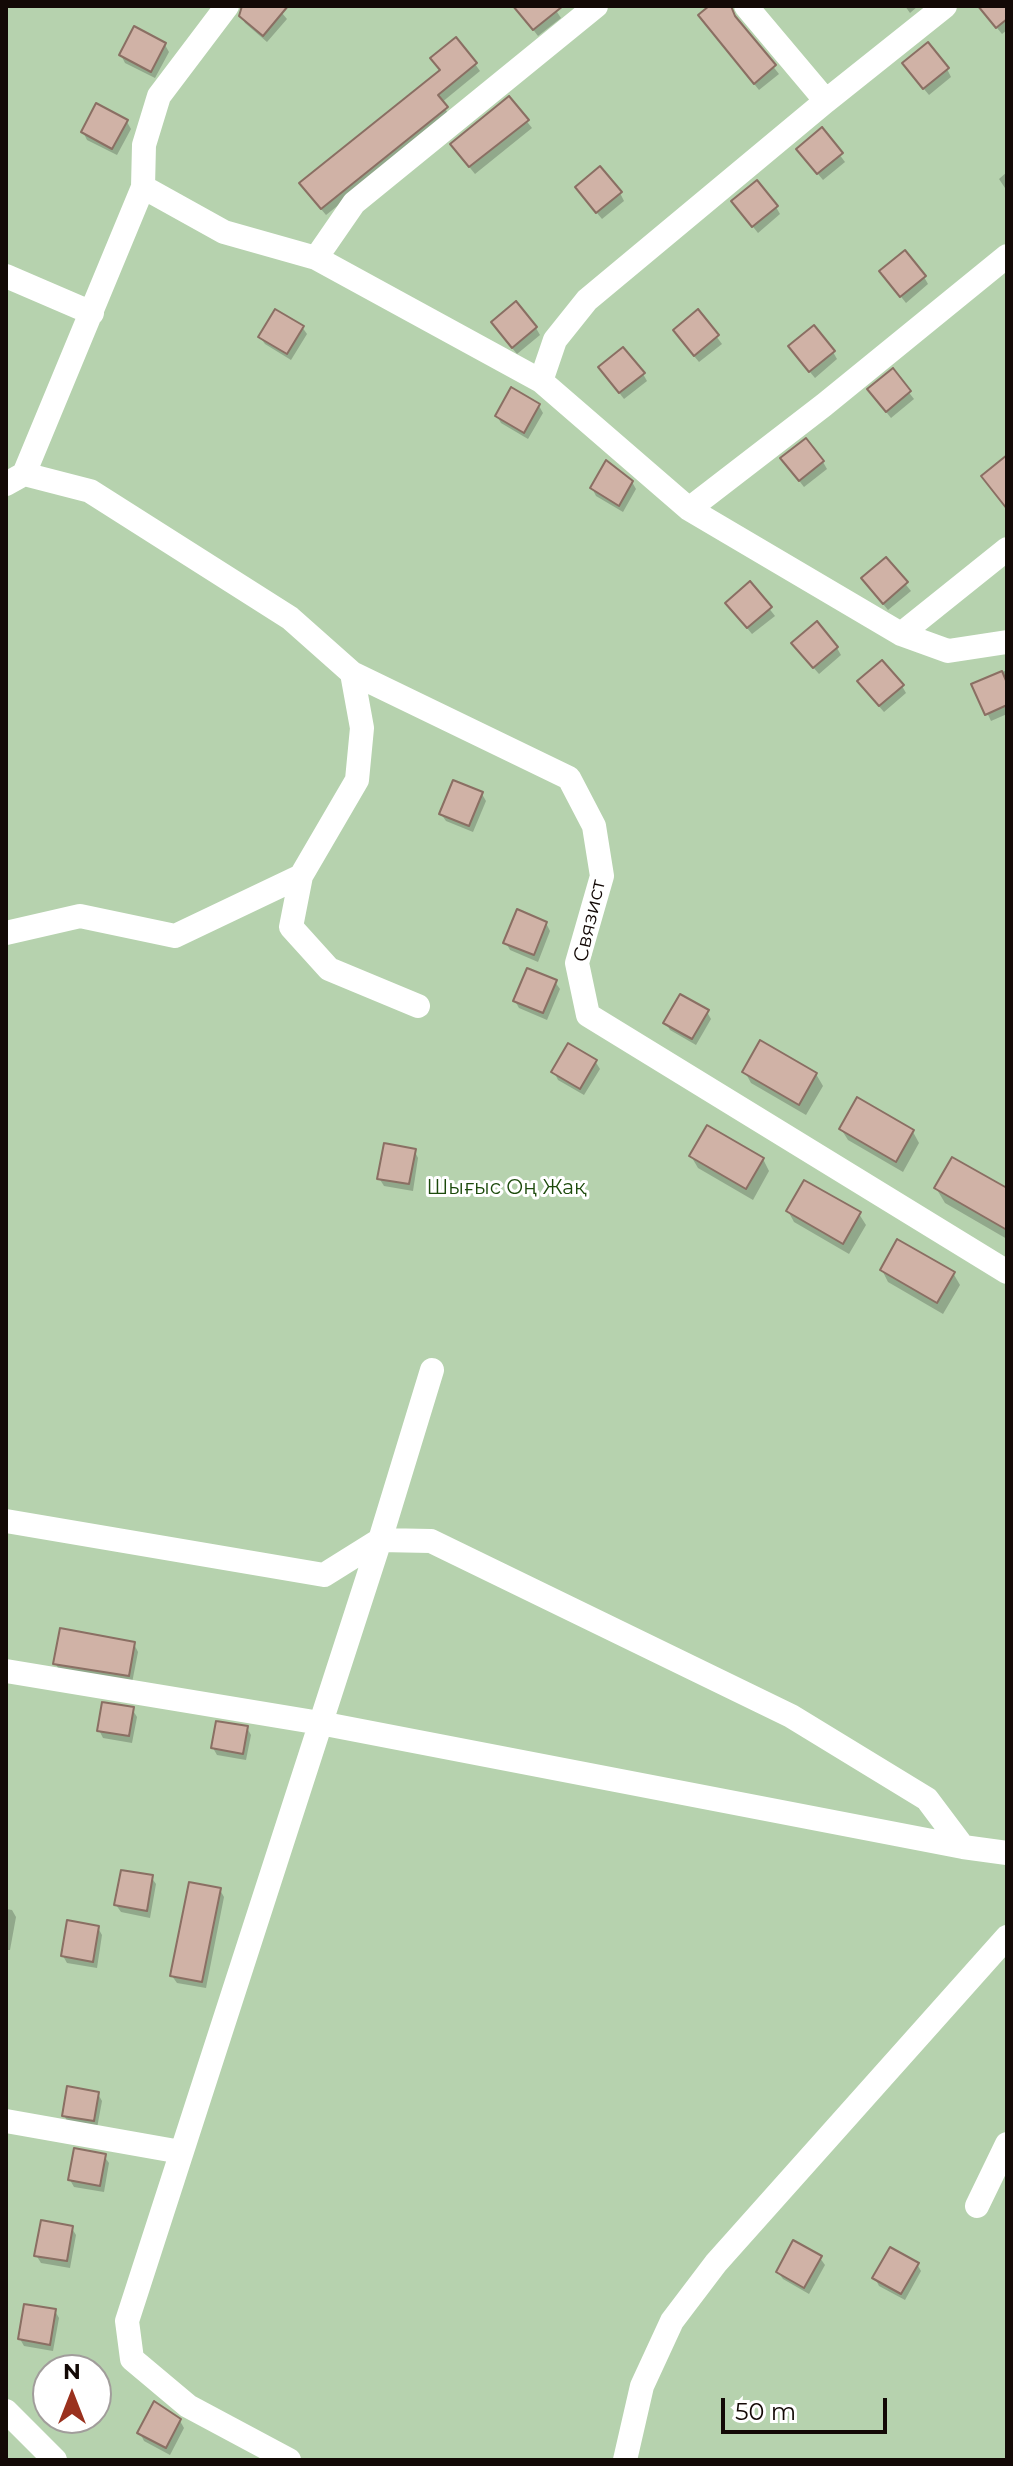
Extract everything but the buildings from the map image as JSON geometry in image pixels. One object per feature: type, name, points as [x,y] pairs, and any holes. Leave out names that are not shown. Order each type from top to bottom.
[{"type":"street","points":[[15,479],[92,313],[143,187],[144,145],[159,96],[227,6]]},
{"type":"street","points":[[316,258],[354,203],[596,6]]},
{"type":"street","points":[[746,6],[826,101]]},
{"type":"street","points":[[541,381],[555,340],[587,300],[945,6]]},
{"type":"street","points":[[143,187],[224,232],[316,258],[541,381],[689,509],[901,634],[948,651],[1007,642]]},
{"type":"street","points":[[689,509],[824,405],[1007,256]]},
{"type":"street","points":[[6,276],[92,313]]},
{"type":"street","name":"Связист","points":[[15,479],[90,491],[290,618],[352,673],[569,778],[594,826],[602,876],[577,963],[588,1015],[1007,1272]]},
{"type":"street","points":[[901,634],[1007,549]]},
{"type":"street","points":[[352,673],[362,728],[357,780],[301,876],[291,927],[329,969],[418,1006]]},
{"type":"street","points":[[6,933],[80,916],[175,936],[301,876]]},
{"type":"street","points":[[289,2460],[188,2406],[132,2359],[127,2321],[380,1540],[432,1370]]},
{"type":"street","points":[[6,1521],[324,1575],[380,1540],[431,1541],[791,1716],[927,1799],[963,1847]]},
{"type":"street","points":[[6,1671],[320,1723],[1007,1853]]},
{"type":"street","points":[[625,2460],[642,2386],[672,2321],[716,2263],[1007,1937]]},
{"type":"street","points":[[6,2121],[181,2152]]},
{"type":"street","points":[[977,2206],[1007,2144]]},
{"type":"street","points":[[6,2411],[55,2460]]},
{"type":"green space","name":"Шығыс Оң Жақ","points":[[6,6],[1007,6],[1007,2460],[6,2460]]}]
